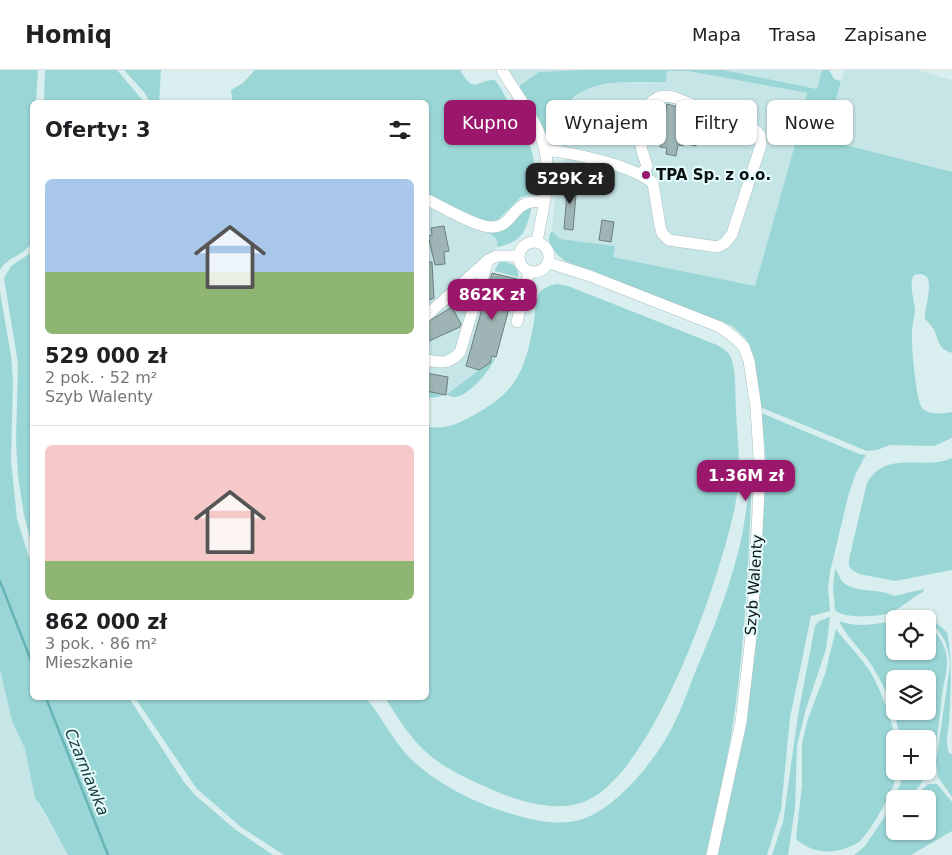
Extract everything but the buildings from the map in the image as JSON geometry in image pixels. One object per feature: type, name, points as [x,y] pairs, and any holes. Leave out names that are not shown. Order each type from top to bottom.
[{"type":"street","points":[[502,70],[539,132],[545,150],[547,180],[537,242]]},
{"type":"street","points":[[545,150],[618,166],[639,174],[653,183],[656,191],[657,215],[662,233],[666,238],[678,243],[718,247],[725,243],[732,234],[761,145],[760,135],[754,129],[672,97],[657,97],[648,105],[642,120],[639,137],[646,169],[639,174]]},
{"type":"street","points":[[429,200],[490,228],[508,221],[524,203],[531,200],[544,202]]},
{"type":"street","points":[[537,242],[548,250],[549,263],[538,272],[529,272],[522,266],[519,256],[520,251],[527,244],[537,242]]},
{"type":"street","points":[[429,313],[488,260],[498,256],[519,256]]},
{"type":"street","points":[[429,360],[446,363],[453,360],[460,352],[488,260]]},
{"type":"street","name":"Szyb Walenty","points":[[549,263],[590,276],[720,327],[744,347],[749,361],[756,408],[760,472],[752,628],[741,722],[712,855]]},
{"type":"street","points":[[517,322],[529,272]]},
{"type":"shaded area","points":[[0,70],[38,70],[36,100],[30,100],[30,245],[3,265],[0,270]]},
{"type":"shaded area","points":[[45,70],[117,70],[142,100],[44,100]]},
{"type":"shaded area","points":[[124,70],[161,70],[159,100],[149,100]]},
{"type":"shaded area","points":[[255,70],[460,70],[465,78],[473,84],[495,80],[507,100],[444,100],[444,145],[530,145],[534,160],[534,194],[521,197],[497,221],[484,221],[429,196],[429,100],[232,100],[231,90],[243,83]]},
{"type":"shaded area","points":[[507,70],[582,70],[539,72],[516,86]]},
{"type":"shaded area","points":[[582,70],[724,70],[817,89],[822,70],[829,70],[834,79],[841,81],[836,100],[805,100],[807,93],[688,71],[667,71],[666,82],[611,83],[584,91],[571,100],[546,100],[546,134],[536,117],[536,100],[526,100],[520,90],[520,85],[539,72]]},
{"type":"shaded area","points":[[724,70],[822,70],[817,89]]},
{"type":"shaded area","points":[[844,70],[916,70],[952,80],[952,173],[844,145],[853,145],[853,100],[836,100]]},
{"type":"shaded area","points":[[667,71],[688,71],[807,93],[806,100],[767,100],[767,145],[795,145],[755,286],[613,257],[614,246],[560,239],[552,231],[557,180],[562,174],[567,148],[564,145],[666,145],[666,100],[573,100],[586,88],[619,83],[666,82]]},
{"type":"shaded area","points":[[795,145],[845,145],[952,172],[952,353],[943,349],[933,328],[925,319],[929,283],[927,277],[922,274],[914,275],[912,279],[915,312],[912,329],[912,347],[916,384],[922,408],[932,413],[952,412],[952,438],[934,446],[890,445],[877,450],[867,451],[760,407],[751,349],[746,339],[732,326],[565,261],[552,247],[549,239],[552,231],[560,239],[615,246],[613,257],[755,286]]},
{"type":"shaded area","points":[[429,205],[496,238],[498,242],[497,247],[485,258],[478,275],[489,279],[491,273],[517,279],[496,357],[446,395],[429,392]]},
{"type":"shaded area","points":[[532,206],[528,222],[522,234],[513,242],[497,247],[496,239],[483,231],[500,231],[520,213]]},
{"type":"shaded area","points":[[30,253],[30,538],[18,476],[16,442],[18,364],[4,278],[11,266]]},
{"type":"shaded area","points":[[500,261],[513,265],[517,270],[518,277],[494,271]]},
{"type":"shaded area","points":[[557,284],[568,286],[717,345],[728,353],[732,360],[734,373],[739,469],[738,489],[720,564],[684,661],[662,708],[638,750],[612,782],[586,801],[564,806],[540,805],[516,799],[449,769],[433,758],[414,740],[386,700],[429,700],[429,426],[439,428],[463,421],[489,406],[510,388],[523,366],[527,353],[538,295],[550,286]]},
{"type":"shaded area","points":[[0,292],[11,356],[13,380],[11,460],[17,519],[30,561],[30,700],[130,700],[184,782],[196,796],[236,830],[273,855],[68,855],[35,798],[25,749],[12,721],[0,670]]},
{"type":"shaded area","points":[[496,357],[484,375],[466,393],[454,397],[446,395]]},
{"type":"shaded area","points":[[429,392],[446,395],[429,398]]},
{"type":"shaded area","points":[[759,412],[859,454],[866,455],[856,473],[849,493],[830,572],[828,588],[830,611],[811,616],[790,718],[781,810],[767,855],[717,855],[754,652],[766,465]]},
{"type":"shaded area","points":[[952,458],[952,570],[895,581],[859,574],[852,570],[849,566],[849,559],[867,483],[875,473],[884,467],[895,464],[930,463]]},
{"type":"shaded area","points":[[752,471],[748,570],[740,671],[728,751],[706,855],[284,855],[241,827],[197,789],[136,700],[367,700],[406,754],[423,770],[458,792],[496,809],[536,820],[564,822],[583,819],[610,804],[623,793],[647,766],[666,739],[713,628],[729,585],[742,535]]},
{"type":"shaded area","points":[[835,569],[841,580],[853,588],[888,593],[894,596],[924,589],[923,592],[894,610],[886,610],[886,614],[853,616],[839,613],[835,610],[833,587]]},
{"type":"shaded area","points":[[830,617],[826,649],[806,709],[797,745],[795,808],[788,855],[772,855],[783,822],[798,715],[815,626],[819,621]]},
{"type":"shaded area","points":[[839,621],[860,625],[886,622],[886,660],[936,660],[936,633],[945,648],[947,669],[936,740],[936,730],[898,730],[896,720],[936,720],[936,670],[886,670],[886,692],[868,660]]},
{"type":"shaded area","points":[[936,623],[945,630],[949,641],[950,663],[951,689],[947,741],[949,753],[952,754],[952,797],[938,777],[936,762],[950,665],[948,649],[936,628]]},
{"type":"shaded area","points":[[836,629],[871,674],[886,706],[886,720],[890,720],[893,730],[886,730],[886,780],[895,780],[892,790],[886,790],[886,801],[863,838],[851,846],[834,851],[810,848],[796,839],[802,785],[802,743],[808,719],[825,674]]},
{"type":"shaded area","points":[[0,670],[12,721],[25,749],[35,798],[68,855],[0,855]]},
{"type":"shaded area","points":[[901,780],[923,780],[915,790],[898,790]]},
{"type":"shaded area","points":[[928,784],[937,784],[952,802],[952,831],[911,855],[854,855],[865,846],[886,814],[886,840],[936,840],[936,790],[922,790]]},
{"type":"waterway","name":"Czarniawka","points":[[0,581],[30,658]]},
{"type":"waterway","name":"Czarniawka","points":[[47,700],[108,855]]},
{"type":"place","name":"TPA Sp. z o.o.","points":[[646,175]]}]
